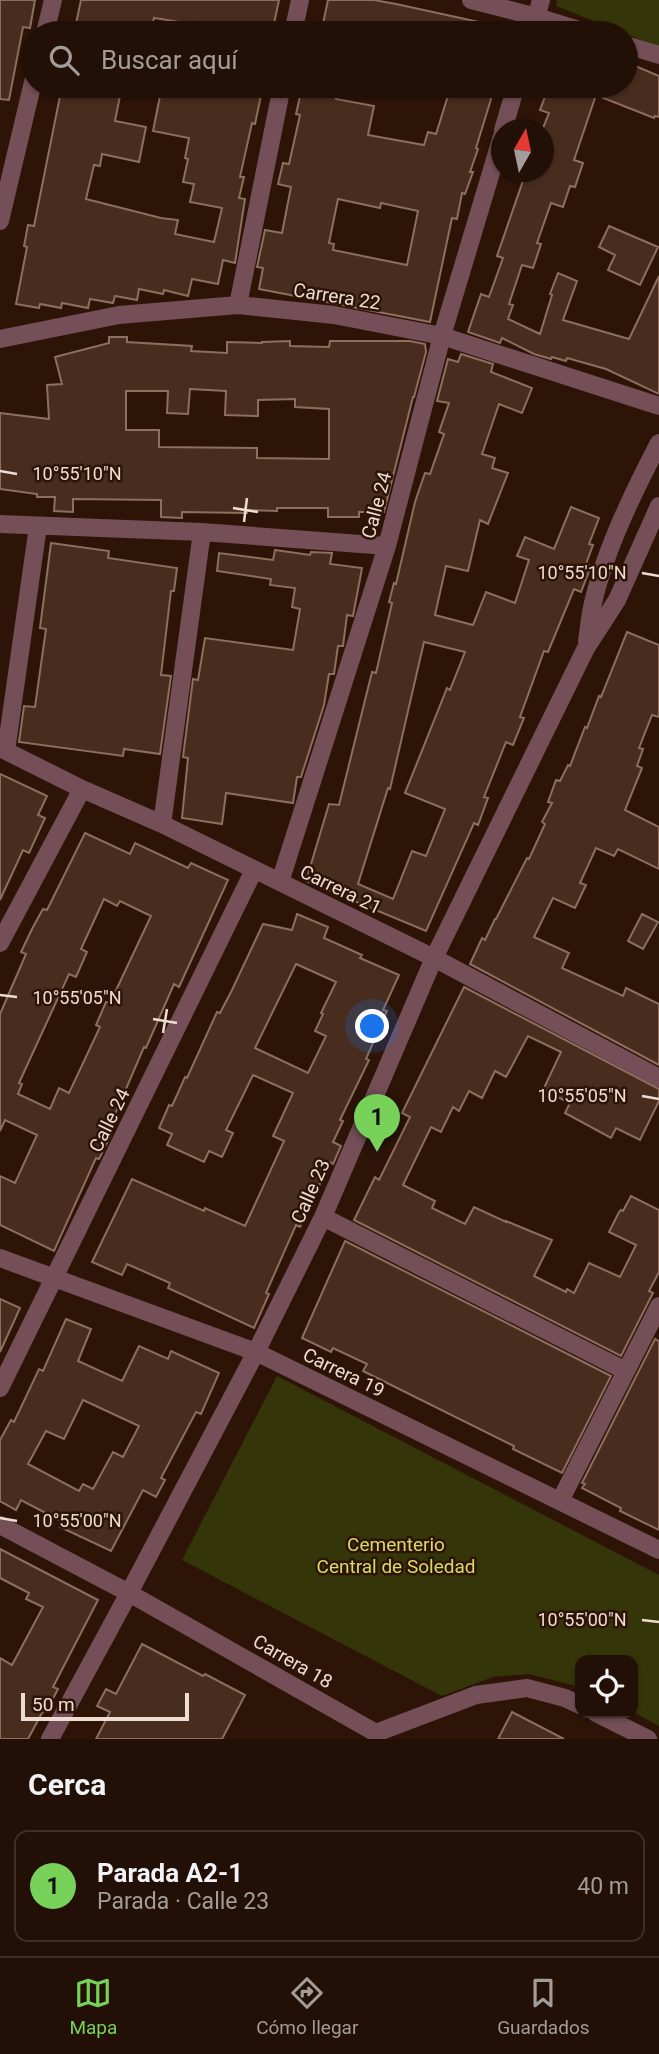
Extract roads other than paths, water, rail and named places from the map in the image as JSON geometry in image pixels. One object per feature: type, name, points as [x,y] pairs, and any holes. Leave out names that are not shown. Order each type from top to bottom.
[{"type":"street","points":[[48,21],[53,0]]},
{"type":"street","points":[[296,21],[300,0]]},
{"type":"street","points":[[471,0],[537,17]]},
{"type":"street","points":[[638,49],[659,55]]},
{"type":"street","points":[[0,221],[29,98]]},
{"type":"street","points":[[238,304],[280,98]]},
{"type":"street","points":[[506,119],[512,98]]},
{"type":"street","name":"Calle 24","points":[[280,882],[387,546],[442,336],[491,173]]},
{"type":"street","name":"Carrera 22","points":[[0,339],[119,315],[238,304],[334,315],[442,336],[659,406]]},
{"type":"street","name":"Calle 23","points":[[586,648],[593,602],[612,545],[659,443]]},
{"type":"street","name":"Calle 23","points":[[50,1739],[256,1352],[323,1217],[434,958],[586,648],[617,600],[659,506]]},
{"type":"street","points":[[0,524],[202,532],[387,546]]},
{"type":"street","points":[[3,750],[38,526]]},
{"type":"street","points":[[162,824],[202,532]]},
{"type":"street","name":"Carrera 21","points":[[3,750],[162,824],[434,958],[659,1078]]},
{"type":"street","points":[[0,943],[82,789]]},
{"type":"street","name":"Calle 24","points":[[0,1388],[254,870]]},
{"type":"street","points":[[323,1217],[626,1371]]},
{"type":"street","name":"Carrera 19","points":[[0,1258],[256,1352],[659,1550]]},
{"type":"street","points":[[560,1501],[659,1306]]},
{"type":"street","name":"Carrera 18","points":[[0,1525],[129,1593],[374,1736],[476,1695],[527,1688],[575,1703]]},
{"type":"street","points":[[606,1718],[648,1739]]},
{"type":"place","name":"Parada A2-1","points":[[377,1152]]},
{"type":"park label","name":"Cementerio Central de Soledad","points":[[396,1555]]}]
